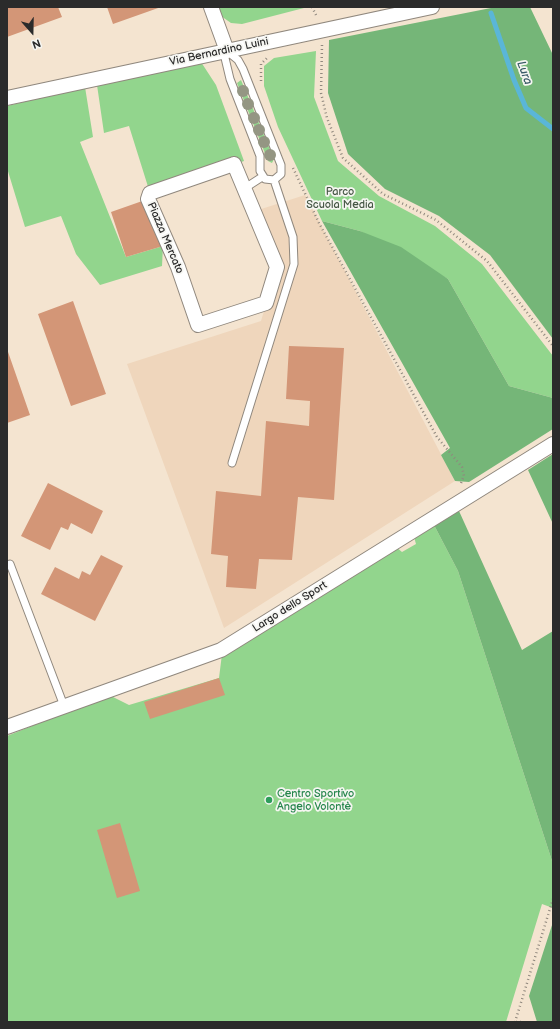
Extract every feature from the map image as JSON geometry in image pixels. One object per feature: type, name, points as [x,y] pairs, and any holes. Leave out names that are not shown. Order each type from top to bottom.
[{"type":"street","points":[[211,7],[227,51]]},
{"type":"street","name":"Via Bernardino Luini","points":[[7,98],[432,7]]},
{"type":"street","name":"Piazza Mercato","points":[[234,164],[245,188],[277,267],[266,303],[198,325],[178,267],[148,199],[150,193],[234,164]]},
{"type":"street","name":"Largo dello Sport","points":[[7,727],[222,650],[553,444]]},
{"type":"lane","points":[[227,51],[238,60],[243,69],[281,165],[281,174],[274,180],[270,181],[262,177],[260,171],[260,156],[230,79],[225,58],[227,51]]},
{"type":"lane","points":[[245,188],[262,177]]},
{"type":"lane","points":[[232,463],[294,264],[293,237],[274,180]]},
{"type":"lane","points":[[10,564],[64,706]]},
{"type":"path","points":[[315,45],[322,44],[321,93],[327,118],[343,158],[383,194],[436,220],[487,261],[553,346]]},
{"type":"path","points":[[260,86],[261,64],[271,54]]},
{"type":"path","points":[[290,162],[319,222],[437,437],[462,468],[464,476],[460,486],[464,498]]},
{"type":"path","points":[[523,1022],[515,1022],[553,899]]},
{"type":"shaded area","points":[[305,195],[455,481],[224,628],[127,364],[261,321],[277,267],[255,211]]},
{"type":"green space","points":[[219,7],[304,8],[242,24],[231,23],[221,16]]},
{"type":"green space","points":[[496,7],[530,7],[553,55],[553,339],[490,255],[439,216],[385,189],[348,154],[328,93],[329,40]]},
{"type":"green space","name":"Parco Scuola Media","points":[[316,51],[314,97],[338,161],[379,196],[435,226],[482,264],[553,356],[553,398],[509,386],[448,279],[360,231],[322,221],[278,127],[264,86],[264,66],[274,58]]},
{"type":"green space","points":[[201,62],[216,85],[244,161],[150,193],[129,126],[104,133],[97,85]]},
{"type":"green space","points":[[241,80],[274,159],[272,163],[268,161],[237,83]]},
{"type":"green space","points":[[85,87],[93,137],[80,142],[126,257],[163,246],[162,266],[100,285],[76,254],[61,216],[25,227],[7,168],[7,106]]},
{"type":"green space","points":[[322,221],[360,231],[401,247],[448,279],[509,386],[553,398],[553,429],[469,482],[455,481],[441,455],[450,448]]},
{"type":"green space","points":[[553,454],[553,524],[528,470]]},
{"type":"green space","points":[[459,511],[522,650],[553,631],[553,864],[458,571],[434,525]]},
{"type":"green space","name":"Centro Sportivo Angelo Volontè","points":[[434,525],[458,571],[553,864],[553,908],[542,904],[506,1022],[7,1022],[7,736],[109,695],[129,705],[219,678],[222,654],[395,546],[402,552],[416,544],[414,537]]},
{"type":"green space","points":[[553,922],[553,1022],[537,1022],[529,996]]},
{"type":"building","points":[[7,7],[58,7],[62,17],[7,37]]},
{"type":"building","points":[[107,7],[161,7],[113,24]]},
{"type":"building","points":[[148,199],[163,246],[126,257],[111,212]]},
{"type":"building","points":[[73,301],[106,394],[71,406],[38,314]]},
{"type":"building","points":[[289,346],[344,348],[334,500],[298,497],[292,560],[259,559],[256,589],[226,587],[228,556],[211,554],[216,491],[261,496],[266,421],[309,426],[310,401],[286,399]]},
{"type":"building","points":[[7,349],[30,415],[7,423]]},
{"type":"building","points":[[48,483],[103,511],[92,534],[71,523],[68,530],[61,527],[50,550],[21,536]]},
{"type":"building","points":[[101,555],[123,566],[95,621],[41,594],[55,567],[79,579],[82,571],[90,575]]},
{"type":"building","points":[[219,678],[225,695],[150,719],[144,702]]},
{"type":"building","points":[[120,823],[140,891],[117,898],[97,830]]},
{"type":"waterway","name":"Lura","points":[[491,13],[514,80],[526,108],[553,129]]},
{"type":"place","name":"Centro Sportivo Angelo Volontè","points":[[269,800]]}]
